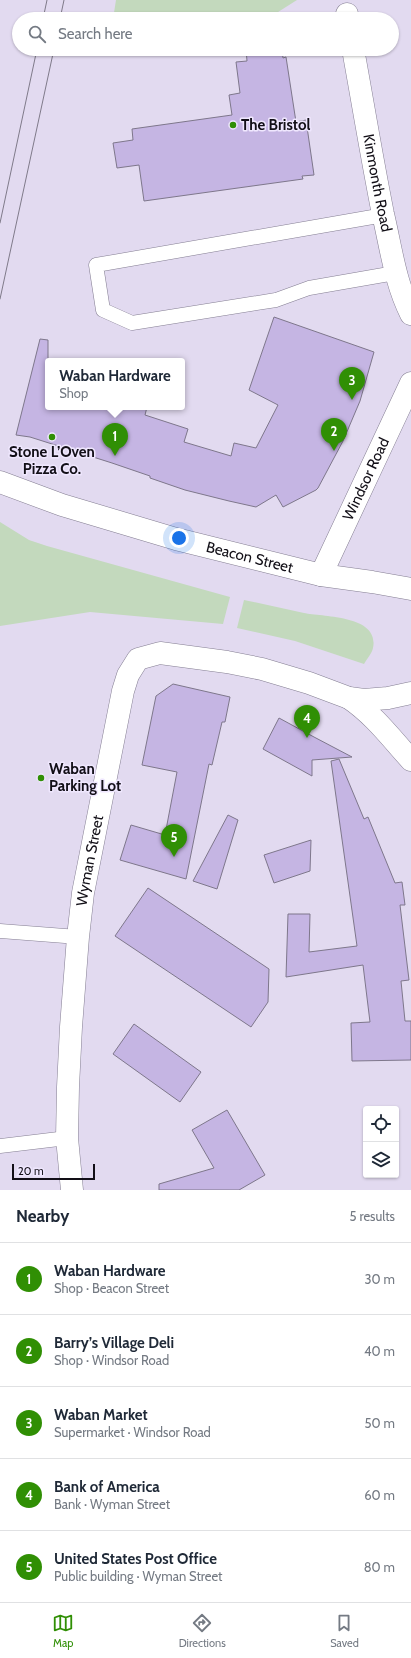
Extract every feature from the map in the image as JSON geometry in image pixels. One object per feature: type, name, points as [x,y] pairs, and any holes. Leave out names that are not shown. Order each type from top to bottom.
[{"type":"street","name":"Kinmonth Road","points":[[354,56],[367,135],[396,273],[403,297],[411,314]]},
{"type":"street","name":"Windsor Road","points":[[321,575],[411,383]]},
{"type":"street","name":"Beacon Street","points":[[0,482],[62,505],[134,527],[219,550],[321,575],[411,589]]},
{"type":"street","name":"Wyman Street","points":[[72,1190],[67,1138],[70,1035],[83,893],[123,691],[128,675],[138,658],[160,653],[227,662],[276,673],[349,698],[364,700],[376,700],[411,693]]},
{"type":"street","name":"Wyman Street","points":[[349,698],[381,724],[411,760]]},
{"type":"lane","points":[[384,215],[96,265],[103,310],[132,322],[276,300],[309,288],[396,273]]},
{"type":"lane","points":[[0,931],[78,936]]},
{"type":"lane","points":[[0,1146],[67,1138]]},
{"type":"green space","points":[[116,0],[297,0],[278,12],[114,12]]},
{"type":"green space","points":[[0,522],[29,540],[47,546],[230,597],[223,624],[90,612],[0,626]]},
{"type":"green space","points":[[244,600],[304,613],[336,617],[359,623],[368,629],[373,637],[373,648],[371,654],[364,664],[295,641],[237,628]]},
{"type":"building","name":"The Bristol","points":[[247,56],[286,57],[296,122],[306,120],[314,175],[302,176],[303,179],[144,201],[139,165],[117,168],[113,143],[133,140],[132,129],[232,115],[229,95],[240,93],[236,62],[247,61]]},
{"type":"building","points":[[274,317],[374,352],[360,401],[343,441],[318,488],[283,507],[276,495],[256,507],[229,501],[185,490],[112,463],[30,437],[16,435],[40,339],[48,340],[48,358],[45,358],[45,410],[146,410],[145,415],[188,429],[184,442],[231,456],[234,443],[256,448],[278,405],[249,390]]},
{"type":"building","points":[[173,684],[230,697],[225,722],[222,722],[212,765],[209,764],[186,879],[120,860],[131,825],[165,835],[177,772],[142,765],[156,696]]},
{"type":"building","points":[[279,718],[352,757],[312,760],[312,776],[263,749]]},
{"type":"building","points":[[339,759],[364,819],[368,817],[395,883],[402,882],[405,905],[400,905],[409,980],[401,981],[405,1021],[411,1021],[411,1060],[352,1061],[351,1023],[370,1022],[363,965],[286,977],[288,914],[310,914],[309,952],[357,946],[331,761]]},
{"type":"building","points":[[228,815],[238,820],[217,889],[193,881]]},
{"type":"building","points":[[311,840],[310,871],[274,883],[264,855]]},
{"type":"building","points":[[148,888],[269,969],[268,1002],[251,1027],[115,936]]},
{"type":"building","points":[[134,1024],[201,1072],[180,1102],[113,1054]]},
{"type":"building","points":[[227,1110],[265,1175],[239,1190],[159,1190],[159,1184],[214,1168],[192,1130]]},
{"type":"tram line","points":[[44,12],[47,0]]},
{"type":"tram line","points":[[61,12],[64,0]]},
{"type":"tram line","points":[[0,223],[36,56]]},
{"type":"tram line","points":[[0,299],[52,56]]},
{"type":"place","name":"The Bristol","points":[[233,125]]},
{"type":"place","name":"Waban Market","points":[[352,400]]},
{"type":"place","name":"Stone L’Oven Pizza Co.","points":[[52,437]]},
{"type":"place","name":"Barry’s Village Deli","points":[[334,451]]},
{"type":"place","name":"Waban Hardware","points":[[115,456]]},
{"type":"place","name":"Bank of America","points":[[307,738]]},
{"type":"place","name":"Waban Parking Lot","points":[[41,778]]},
{"type":"place","name":"United States Post Office","points":[[174,857]]}]
